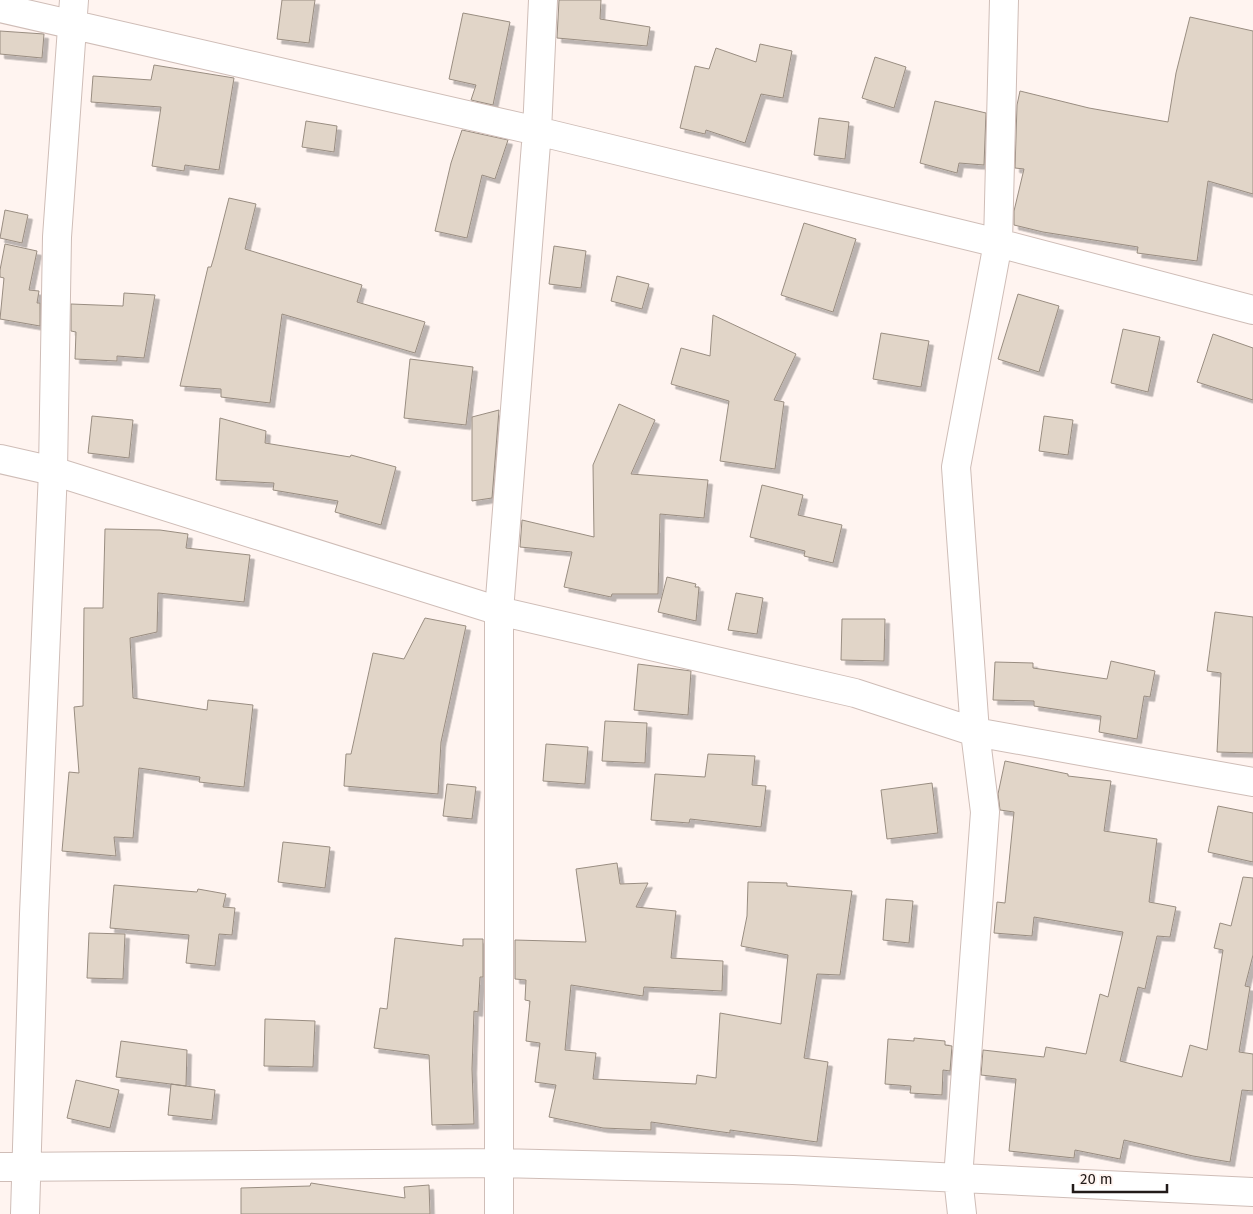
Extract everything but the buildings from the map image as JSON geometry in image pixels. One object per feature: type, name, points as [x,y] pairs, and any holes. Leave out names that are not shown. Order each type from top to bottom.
[{"type":"street","points":[[499,1214],[499,611],[537,131],[542,0]]},
{"type":"street","points":[[962,1214],[958,1178],[985,812],[975,732],[956,467],[998,243],[1004,0]]},
{"type":"street","points":[[0,8],[73,12],[537,131],[998,243],[1253,310]]},
{"type":"street","points":[[26,1214],[13,1167],[34,914],[53,471],[57,237],[73,12]]},
{"type":"street","points":[[0,459],[53,471],[499,611],[855,693],[975,732],[1253,782]]},
{"type":"street","points":[[13,1167],[499,1163],[793,1170],[1253,1192]]}]
